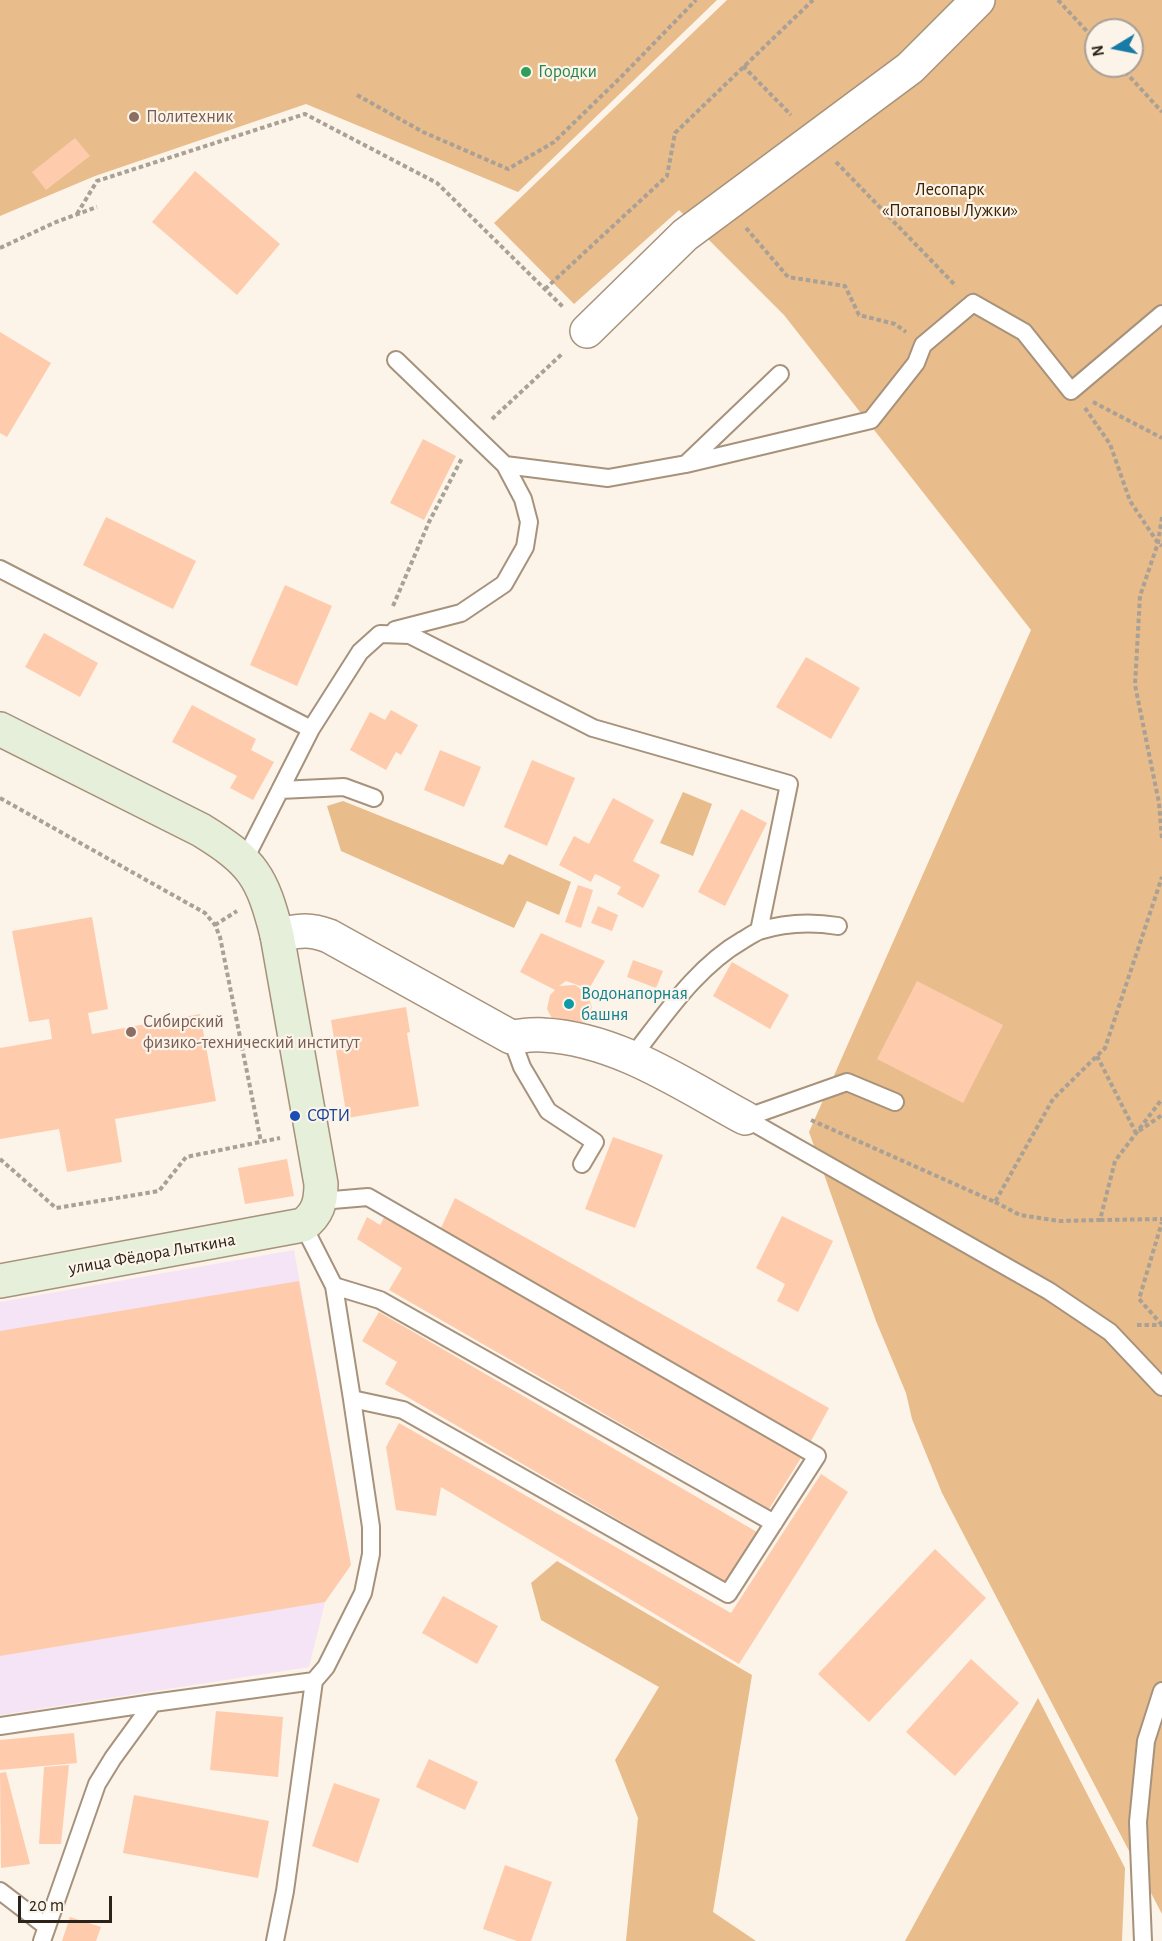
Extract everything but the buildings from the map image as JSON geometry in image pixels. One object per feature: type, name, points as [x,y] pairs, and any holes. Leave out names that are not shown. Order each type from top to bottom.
[{"type":"street","points":[[587,331],[685,236],[910,68],[978,0]]},
{"type":"street","points":[[0,729],[201,830],[224,844],[244,861],[259,879],[277,934],[313,1132],[321,1184],[312,1213]]},
{"type":"street","points":[[277,934],[314,930],[329,936],[511,1037],[541,1034],[568,1037],[598,1045],[632,1057],[745,1118]]},
{"type":"street","name":"улица Фёдора Лыткина","points":[[0,1281],[312,1213]]},
{"type":"lane","points":[[505,465],[608,478],[686,464],[871,420],[916,363],[923,345],[973,303],[1024,332],[1071,391],[1162,314]]},
{"type":"lane","points":[[244,861],[311,729],[360,652],[380,634],[461,613],[504,584],[525,547],[529,522],[524,499],[505,465],[396,360]]},
{"type":"lane","points":[[686,464],[780,374]]},
{"type":"lane","points":[[0,569],[311,729]]},
{"type":"lane","points":[[380,634],[410,635],[593,728],[789,784],[759,931]]},
{"type":"lane","points":[[280,790],[344,787],[374,798]]},
{"type":"lane","points":[[632,1057],[698,973],[729,948],[759,931],[817,923],[838,926]]},
{"type":"lane","points":[[511,1037],[522,1067],[548,1111],[595,1142],[582,1164]]},
{"type":"lane","points":[[745,1118],[847,1082],[895,1102]]},
{"type":"lane","points":[[745,1118],[1048,1291],[1110,1332],[1162,1387]]},
{"type":"lane","points":[[275,1941],[285,1891],[314,1681],[326,1667],[363,1593],[371,1554],[371,1527],[334,1286],[312,1213],[368,1197],[817,1456],[728,1594],[403,1410],[352,1399]]},
{"type":"lane","points":[[334,1286],[380,1300],[774,1523]]},
{"type":"lane","points":[[0,1726],[153,1702],[314,1681]]},
{"type":"lane","points":[[1143,1941],[1138,1822],[1146,1741],[1162,1691]]},
{"type":"lane","points":[[0,1891],[44,1934],[98,1784],[113,1758],[153,1702]]},
{"type":"path","points":[[357,95],[423,132],[508,169],[554,142],[696,0]]},
{"type":"path","points":[[545,289],[667,177],[675,133],[813,0]]},
{"type":"path","points":[[1058,0],[1084,27]]},
{"type":"path","points":[[743,66],[973,303]]},
{"type":"path","points":[[1131,78],[1162,112]]},
{"type":"path","points":[[77,214],[97,182],[305,114],[437,183],[587,331],[474,436],[429,522],[380,634]]},
{"type":"path","points":[[725,205],[788,278],[845,286],[859,315],[896,324],[923,345]]},
{"type":"path","points":[[0,248],[97,207]]},
{"type":"path","points":[[1071,391],[1162,438]]},
{"type":"path","points":[[1071,391],[1110,444],[1130,501],[1160,544]]},
{"type":"path","points":[[1162,517],[1160,544],[1140,596],[1135,685],[1159,803],[1162,839]]},
{"type":"path","points":[[0,798],[205,913],[215,926],[220,937],[261,1142]]},
{"type":"path","points":[[995,1202],[1053,1099],[1105,1048],[1162,877]]},
{"type":"path","points":[[1097,1056],[1136,1133]]},
{"type":"path","points":[[1100,1220],[1115,1161],[1162,1099]]},
{"type":"path","points":[[780,1106],[1020,1215],[1059,1221],[1162,1220],[1139,1299],[1162,1324]]},
{"type":"path","points":[[1136,1133],[1162,1115]]},
{"type":"path","points":[[0,1159],[56,1208],[159,1191],[186,1157],[313,1132]]},
{"type":"shaded area","points":[[294,1250],[351,1565],[325,1602],[309,1667],[0,1715],[0,1302]]},
{"type":"green space","name":"Политехник","points":[[0,0],[717,0],[518,192],[306,104],[95,176],[0,216]]},
{"type":"green space","name":"Лесопарк «Потаповы Лужки»","points":[[727,0],[1162,0],[1162,1914],[942,1493],[912,1419],[906,1393],[876,1321],[809,1132],[1031,630],[784,315],[679,210],[574,304],[494,223]]},
{"type":"green space","points":[[683,792],[712,804],[693,856],[660,843]]},
{"type":"green space","points":[[343,801],[503,865],[509,854],[571,882],[559,915],[527,901],[514,928],[341,851],[327,806]]},
{"type":"green space","points":[[557,1561],[752,1675],[713,1912],[756,1941],[626,1941],[638,1818],[615,1760],[659,1687],[541,1620],[531,1583]]},
{"type":"green space","points":[[1038,1698],[1125,1868],[1122,1941],[905,1941]]},
{"type":"place","name":"Городки","points":[[526,72]]},
{"type":"place","name":"Политехник","points":[[134,117]]},
{"type":"place","name":"Водонапорная башня","points":[[569,1004]]},
{"type":"place","name":"Сибирский физико-технический институт","points":[[131,1032]]},
{"type":"place","name":"СФТИ","points":[[295,1116]]}]
